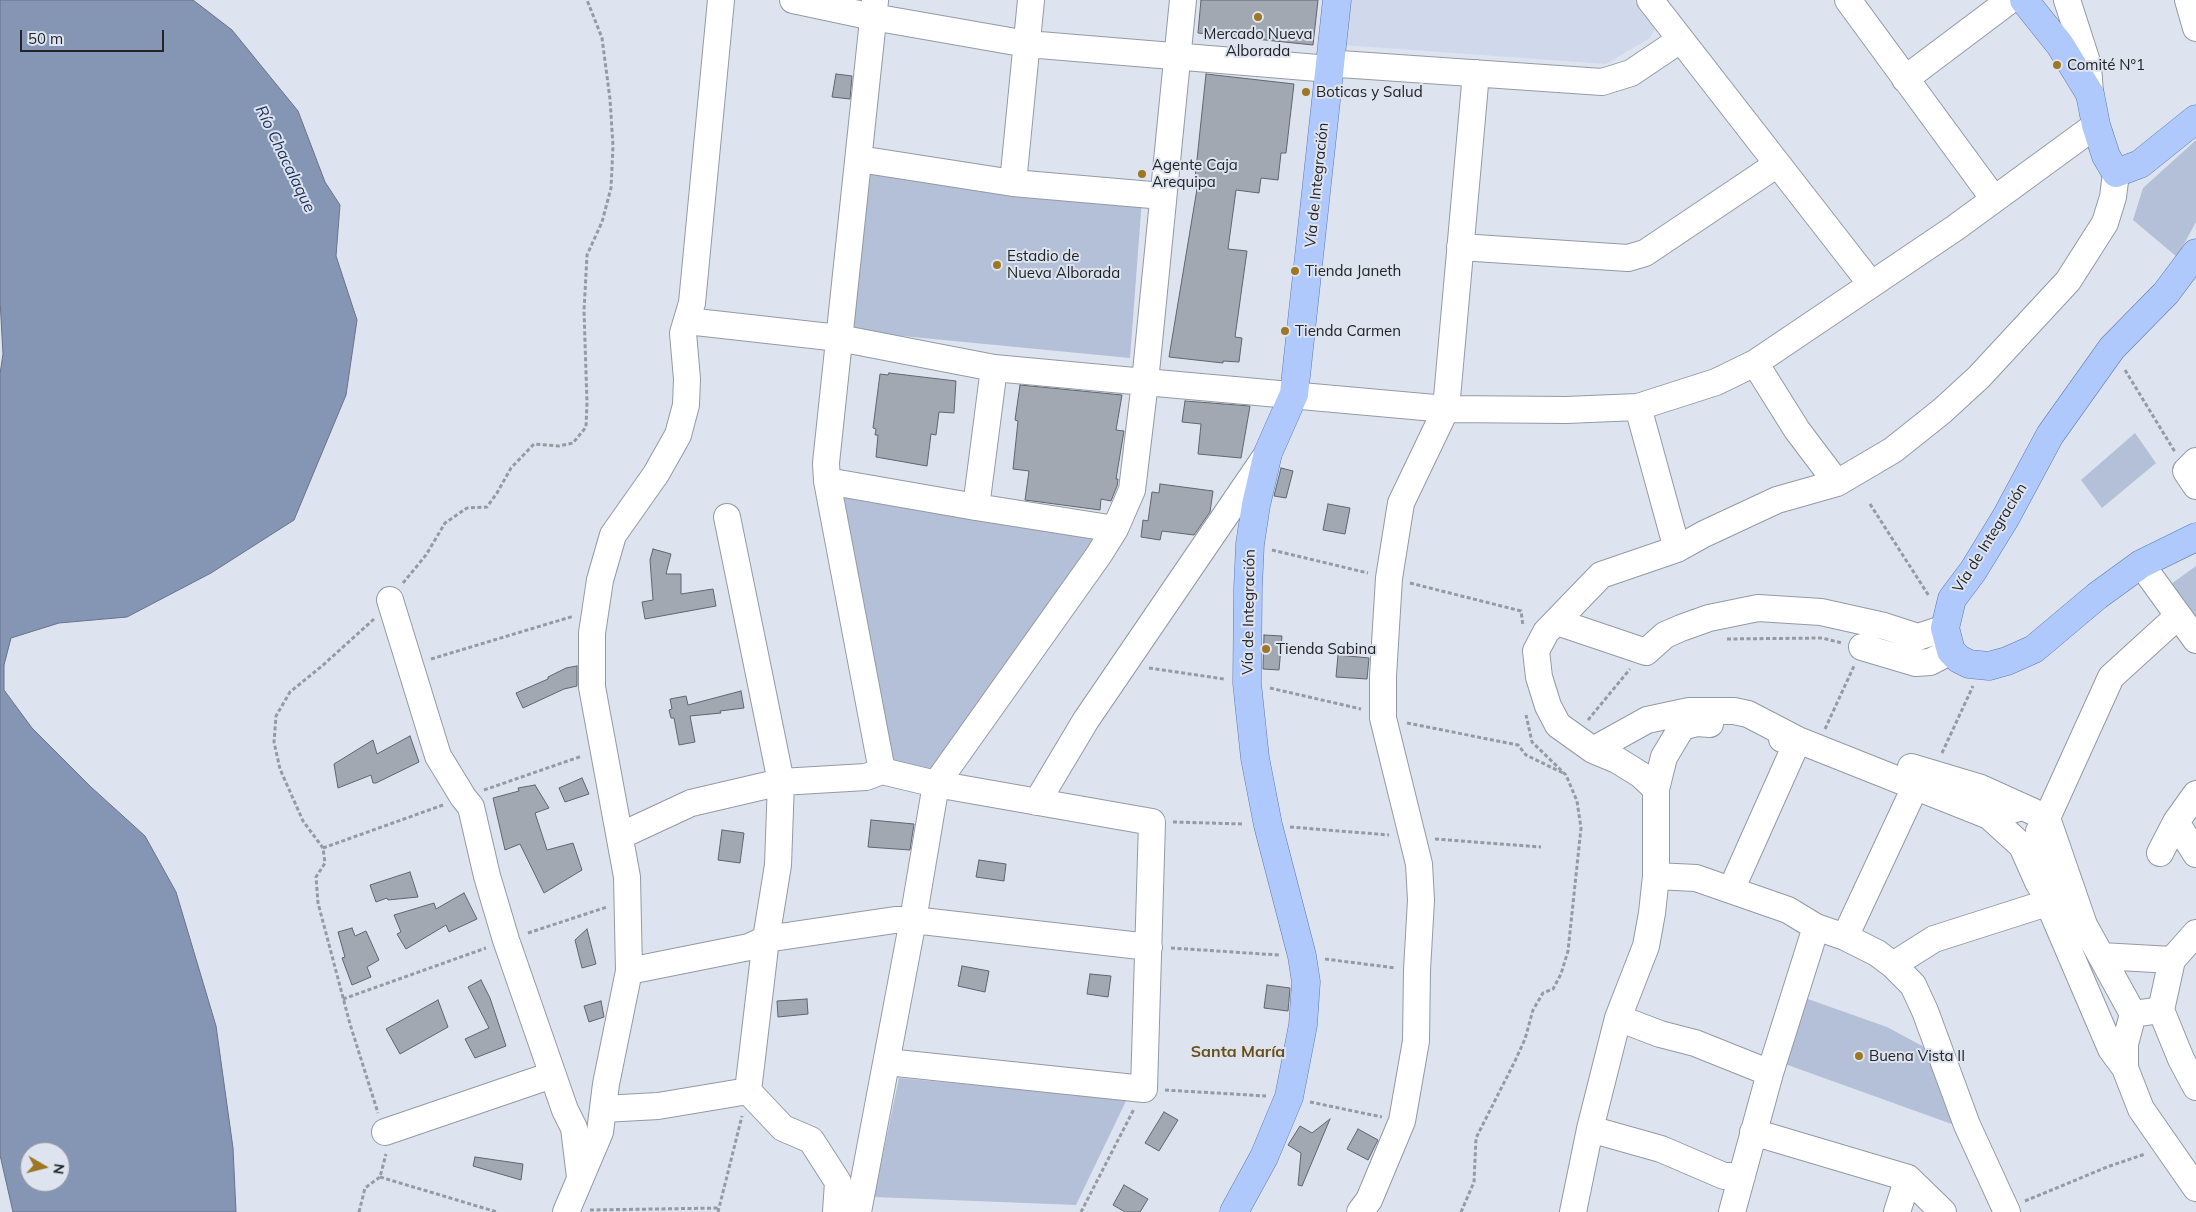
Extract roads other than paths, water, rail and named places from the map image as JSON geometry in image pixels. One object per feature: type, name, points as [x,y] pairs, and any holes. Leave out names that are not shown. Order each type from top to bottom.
[{"type":"main road","name":"Vía de Integración","points":[[1234,1212],[1264,1157],[1289,1097],[1303,1025],[1306,982],[1302,956],[1268,825],[1255,758],[1247,683],[1250,544],[1256,505],[1268,453],[1294,394],[1337,0]]},
{"type":"main road","points":[[2024,0],[2060,45],[2090,94],[2096,125],[2106,156],[2116,174],[2140,164],[2196,119]]},
{"type":"main road","name":"Vía de Integración","points":[[1948,639],[1952,599],[1973,571],[2006,517],[2050,435],[2112,348],[2166,293],[2196,253]]},
{"type":"main road","points":[[1948,639],[1959,659],[1969,664],[1989,666],[2007,661],[2034,649],[2096,596],[2141,564],[2196,537]]},
{"type":"street","points":[[567,1211],[600,1132],[629,971],[627,877],[592,687],[592,633],[595,609],[600,580],[613,535],[656,474],[678,435],[686,405],[687,379],[683,333],[692,302],[721,0]]},
{"type":"street","points":[[792,0],[874,9],[1027,44],[1330,69],[1340,64],[1602,82],[1631,73],[1680,40]]},
{"type":"street","points":[[1013,184],[1031,0]]},
{"type":"street","points":[[858,1212],[913,920],[936,784],[1098,556],[1115,528],[1132,490],[1145,382],[1183,0]]},
{"type":"street","points":[[1650,0],[1776,165],[1871,284]]},
{"type":"street","points":[[1848,0],[1994,199]]},
{"type":"street","points":[[1905,79],[2010,0]]},
{"type":"street","points":[[2067,0],[2088,66],[2090,94]]},
{"type":"street","points":[[2188,0],[2196,28]]},
{"type":"street","points":[[874,9],[826,462],[827,481],[882,771]]},
{"type":"street","points":[[1360,1212],[1369,1200],[1402,1121],[1416,1041],[1417,970],[1421,900],[1419,864],[1383,718],[1383,676],[1389,578],[1401,503],[1446,409],[1476,73]]},
{"type":"street","points":[[687,321],[839,338],[994,368],[1145,382],[1446,409],[1566,410],[1638,407],[1716,382],[1755,363],[1994,199],[2096,125]]},
{"type":"street","points":[[859,159],[1013,184],[1162,196]]},
{"type":"street","points":[[1460,247],[1628,258],[1653,248],[1776,165]]},
{"type":"street","points":[[1656,789],[1641,775],[1617,760],[1583,743],[1558,725],[1548,706],[1540,677],[1536,652],[1546,632],[1558,622],[1601,576],[1677,549],[1704,534],[1777,500],[1837,483],[1892,450],[1942,411],[1979,377],[2068,281],[2105,223],[2113,197],[2116,174]]},
{"type":"street","points":[[1755,363],[1797,430],[1837,483]]},
{"type":"street","points":[[976,508],[994,368]]},
{"type":"street","points":[[1638,407],[1677,549]]},
{"type":"street","points":[[1037,802],[1086,720],[1123,664],[1268,453]]},
{"type":"street","points":[[827,481],[976,508],[1115,528]]},
{"type":"street","points":[[728,517],[781,782],[778,865],[766,940],[748,1091]]},
{"type":"street","points":[[2141,564],[2196,640]]},
{"type":"street","points":[[390,600],[412,665],[438,756],[471,807],[487,876],[506,940],[552,1075],[574,1128],[580,1181]]},
{"type":"street","points":[[1558,622],[1646,652],[1665,635],[1681,628],[1718,616],[1758,608],[1821,612],[1875,624],[1918,637],[1948,639]]},
{"type":"street","points":[[2178,616],[2111,677],[2047,818],[2039,831],[2039,848],[2051,909],[2111,1049],[2125,1068],[2141,1109],[2196,1188]]},
{"type":"street","points":[[1862,648],[1916,663],[1930,662],[1948,639]]},
{"type":"street","points":[[1583,743],[1648,720],[1690,711],[1734,711],[1748,714],[1924,780],[1989,816],[2022,846],[2038,882],[2050,902]]},
{"type":"street","points":[[1573,1212],[1590,1129],[1618,1018],[1646,946],[1656,876],[1656,789],[1664,757],[1682,727],[1697,723],[1728,725],[1773,738],[1811,737]]},
{"type":"street","points":[[1731,890],[1811,737]]},
{"type":"street","points":[[620,836],[691,803],[781,782],[866,777],[882,771],[936,784],[1152,822],[1144,1089],[887,1062]]},
{"type":"street","points":[[1924,780],[1980,788],[2047,818],[2084,925],[2133,1014],[2124,1044],[2125,1068]]},
{"type":"street","points":[[1845,937],[1924,780]]},
{"type":"street","points":[[2160,853],[2176,822],[2196,794]]},
{"type":"street","points":[[1989,816],[2023,807]]},
{"type":"street","points":[[2176,822],[2196,854]]},
{"type":"street","points":[[1656,876],[1696,878],[1788,910],[1816,927],[1845,937],[1877,953],[1893,964],[1913,985],[1925,1011],[1967,1125],[2006,1211]]},
{"type":"street","points":[[1893,964],[1934,939],[2050,902]]},
{"type":"street","points":[[629,971],[749,947],[766,940],[895,920],[913,920],[1149,947]]},
{"type":"street","points":[[1732,1212],[1770,1073],[1816,927]]},
{"type":"street","points":[[2196,933],[2172,960],[2161,1010],[2181,1059],[2196,1087]]},
{"type":"street","points":[[2101,956],[2172,960]]},
{"type":"street","points":[[2133,1014],[2161,1010]]},
{"type":"street","points":[[1618,1018],[1660,1034],[1695,1043],[1770,1073]]},
{"type":"street","points":[[385,1132],[552,1075]]},
{"type":"street","points":[[603,1109],[658,1106],[748,1091]]},
{"type":"street","points":[[748,1091],[784,1128],[811,1140],[838,1182],[836,1212]]},
{"type":"street","points":[[1590,1129],[1661,1149],[1724,1176],[1742,1176]]},
{"type":"street","points":[[1753,1132],[1908,1178],[1943,1212]]},
{"type":"street","points":[[1897,1212],[1908,1178]]},
{"type":"water","name":"Río Chacalaque","points":[[0,0],[193,0],[232,30],[298,111],[325,182],[340,205],[336,256],[357,320],[346,395],[294,520],[211,573],[127,617],[59,623],[11,638],[4,665],[4,690],[32,728],[91,787],[145,836],[176,892],[216,1026],[233,1148],[236,1212],[13,1212],[0,1155],[0,374],[3,354],[0,300]]},
{"type":"place","name":"Mercado Nueva Alborada","points":[[1258,17]]},
{"type":"place","name":"Comité N°1","points":[[2057,65]]},
{"type":"place","name":"Boticas y Salud","points":[[1306,92]]},
{"type":"place","name":"Agente Caja Arequipa","points":[[1142,174]]},
{"type":"place","name":"Estadio de Nueva Alborada","points":[[997,265]]},
{"type":"place","name":"Tienda Janeth","points":[[1295,271]]},
{"type":"place","name":"Tienda Carmen","points":[[1285,331]]},
{"type":"place","name":"Tienda Sabina","points":[[1266,649]]},
{"type":"place","name":"Buena Vista II","points":[[1859,1056]]},
{"type":"district","name":"Santa María","points":[[1238,1052]]}]
